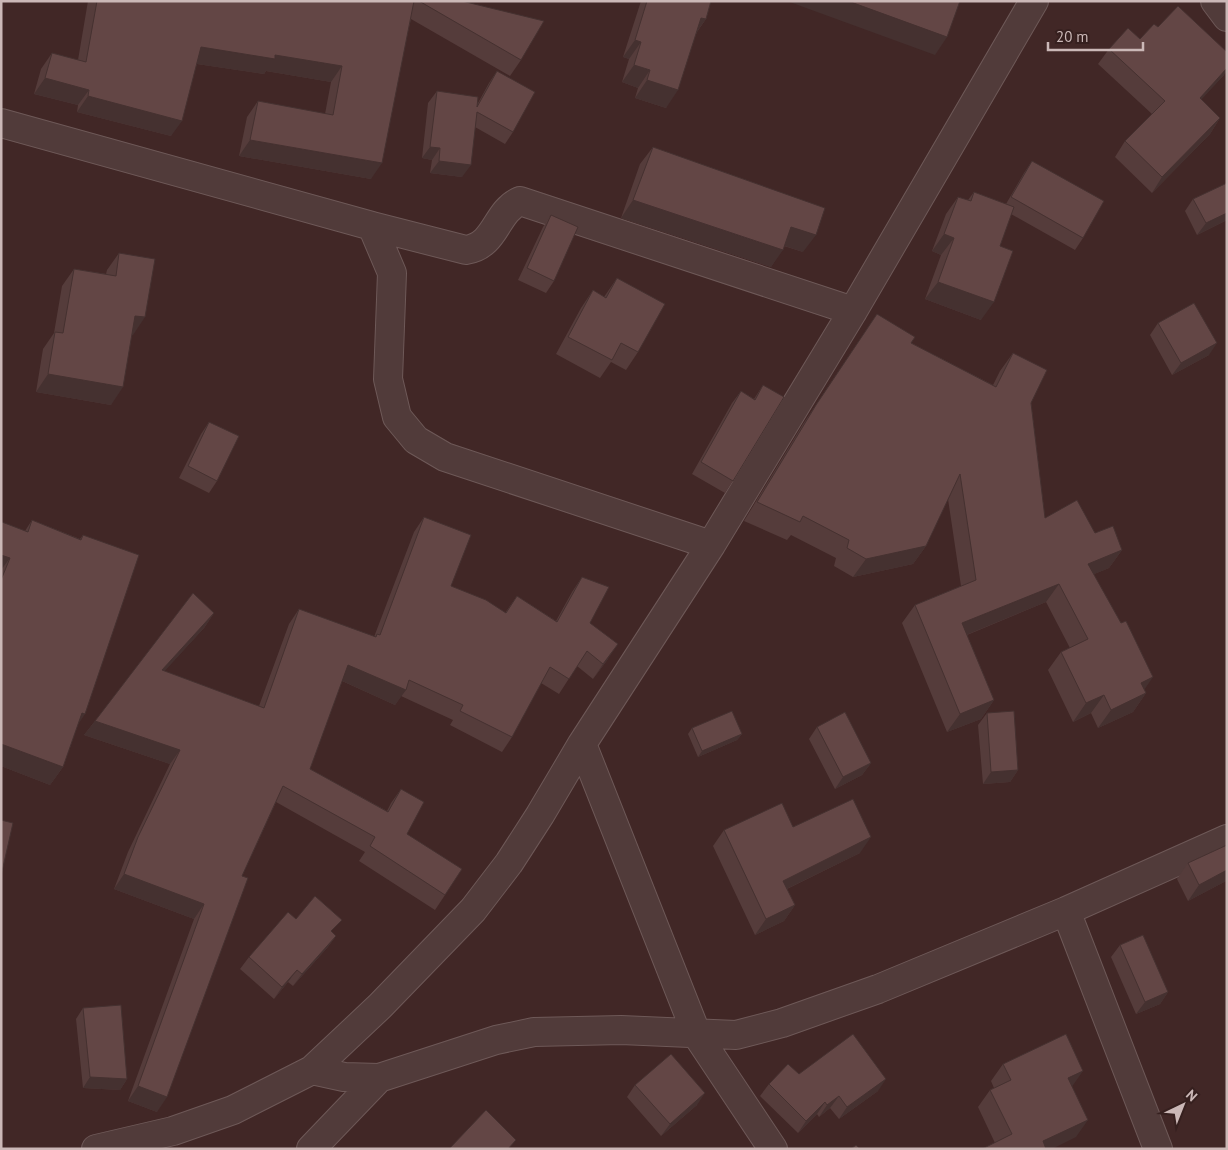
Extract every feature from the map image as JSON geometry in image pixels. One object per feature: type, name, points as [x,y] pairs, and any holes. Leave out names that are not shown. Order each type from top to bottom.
[{"type":"street","points":[[96,1149],[173,1131],[234,1110],[312,1070],[380,1006],[473,910],[509,863],[582,744],[711,545],[853,311],[1034,1]]},
{"type":"street","points":[[1215,1],[1227,17]]},
{"type":"street","points":[[1,122],[372,226],[466,250],[477,248],[486,242],[512,205],[520,201],[853,311]]},
{"type":"street","points":[[372,226],[392,273],[388,378],[397,416],[416,440],[445,457],[711,545]]},
{"type":"street","points":[[582,744],[697,1035],[773,1149]]},
{"type":"street","points":[[312,1070],[344,1077],[379,1078],[496,1040],[534,1032],[621,1030],[697,1035],[736,1035],[782,1023],[878,989],[1066,911],[1227,839]]},
{"type":"street","points":[[1066,911],[1158,1149]]},
{"type":"street","points":[[311,1149],[379,1078]]},
{"type":"building","points":[[97,1],[414,1],[382,163],[250,140],[258,101],[333,115],[342,66],[275,55],[275,59],[201,47],[182,121],[88,96],[89,90],[45,78],[52,53],[86,62]]},
{"type":"building","points":[[419,1],[462,1],[544,21],[521,60]]},
{"type":"building","points":[[647,1],[711,1],[706,19],[701,18],[678,90],[647,80],[650,70],[634,65],[641,42],[635,40]]},
{"type":"building","points":[[848,1],[960,1],[947,37]]},
{"type":"building","points":[[1178,6],[1227,52],[1227,68],[1200,98],[1220,118],[1162,177],[1125,141],[1165,101],[1109,49],[1128,28],[1140,39],[1154,24],[1158,27]]},
{"type":"building","points":[[497,71],[535,92],[513,132],[477,112],[471,165],[439,161],[440,148],[430,147],[437,91],[478,97],[477,107]]},
{"type":"building","points":[[653,147],[825,208],[816,235],[791,227],[783,250],[633,200]]},
{"type":"building","points":[[1032,161],[1104,201],[1083,238],[1011,197]]},
{"type":"building","points":[[1227,183],[1227,213],[1206,223],[1193,199]]},
{"type":"building","points":[[974,192],[1014,207],[1000,246],[1013,251],[994,302],[938,282],[954,238],[944,234],[958,197],[971,201]]},
{"type":"building","points":[[551,215],[578,227],[554,281],[527,268]]},
{"type":"building","points":[[119,253],[155,259],[145,317],[135,316],[123,387],[48,374],[55,332],[63,333],[74,269],[116,276]]},
{"type":"building","points":[[617,278],[665,304],[638,352],[621,343],[612,360],[568,337],[593,290],[606,298]]},
{"type":"building","points":[[1194,303],[1217,343],[1181,363],[1158,323]]},
{"type":"building","points":[[877,314],[915,337],[911,343],[996,387],[1013,353],[1047,370],[1031,403],[1045,518],[1077,500],[1095,533],[1113,526],[1122,550],[1088,564],[1121,623],[1126,621],[1153,677],[1141,683],[1146,693],[1111,710],[1104,695],[1086,703],[1061,652],[1088,639],[1059,584],[962,623],[994,700],[960,714],[915,605],[976,580],[960,474],[926,546],[866,559],[847,548],[849,540],[803,516],[800,522],[757,502],[816,405]]},
{"type":"building","points":[[763,385],[784,397],[733,481],[701,462],[741,391],[755,400]]},
{"type":"building","points":[[209,422],[239,436],[217,481],[188,466]]},
{"type":"building","points":[[424,517],[471,535],[451,586],[486,600],[506,613],[517,596],[557,622],[582,577],[609,587],[590,623],[618,644],[603,664],[587,651],[569,679],[550,667],[512,737],[460,711],[463,705],[409,680],[406,690],[348,665],[310,769],[388,812],[401,789],[424,802],[407,834],[462,869],[445,895],[370,846],[375,837],[283,786],[242,876],[248,878],[167,1097],[138,1086],[204,904],[124,874],[138,837],[180,750],[95,721],[193,593],[214,613],[162,670],[264,708],[299,609],[376,637],[377,634],[380,635]]},
{"type":"building","points":[[32,520],[81,540],[83,535],[139,555],[85,714],[82,713],[63,767],[1,744],[1,580],[10,558],[1,555],[1,523],[28,532]]},
{"type":"building","points":[[732,711],[742,734],[702,751],[692,728]]},
{"type":"building","points":[[1014,711],[1018,770],[991,772],[987,713]]},
{"type":"building","points":[[845,712],[871,763],[843,777],[817,727]]},
{"type":"building","points":[[853,799],[871,837],[783,881],[795,905],[766,919],[724,830],[782,803],[793,827]]},
{"type":"building","points":[[1,820],[13,823],[1,876]]},
{"type":"building","points":[[1227,845],[1227,870],[1199,885],[1188,863]]},
{"type":"building","points":[[315,896],[342,920],[331,931],[336,936],[302,974],[297,970],[282,987],[249,957],[288,912],[296,919]]},
{"type":"building","points":[[1143,935],[1168,992],[1145,1002],[1120,945]]},
{"type":"building","points":[[121,1005],[127,1079],[90,1077],[83,1008]]},
{"type":"building","points":[[853,1034],[886,1079],[847,1107],[839,1096],[827,1105],[825,1102],[806,1121],[769,1084],[788,1064],[799,1074]]},
{"type":"building","points":[[1066,1034],[1083,1071],[1068,1078],[1088,1120],[1043,1141],[1046,1149],[982,1149],[1012,1134],[990,1090],[1011,1080],[1003,1064]]},
{"type":"building","points":[[671,1054],[705,1093],[670,1124],[635,1085]]},
{"type":"building","points":[[486,1110],[516,1140],[508,1149],[449,1149]]},
{"type":"building","points":[[856,1145],[860,1149],[851,1149]]}]
